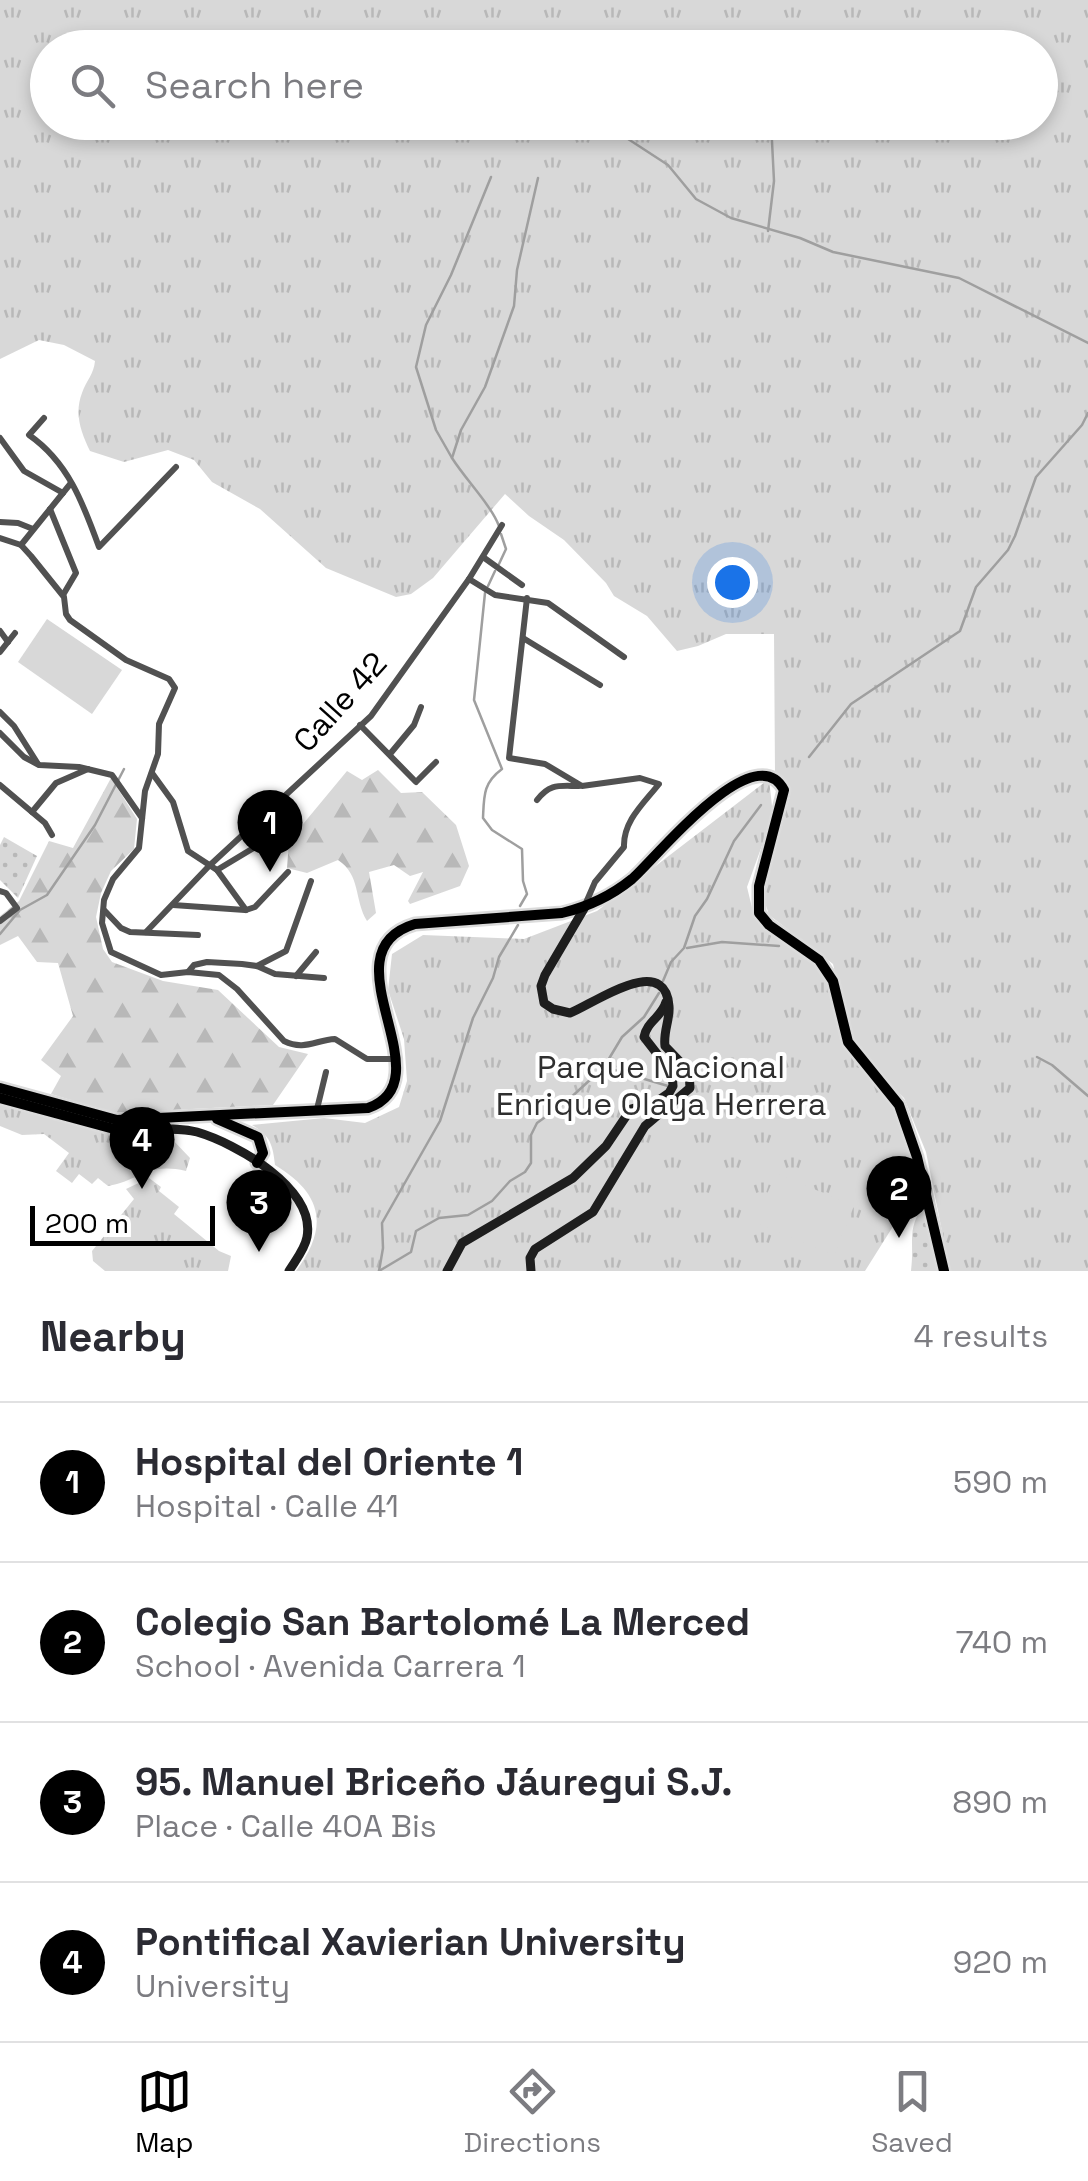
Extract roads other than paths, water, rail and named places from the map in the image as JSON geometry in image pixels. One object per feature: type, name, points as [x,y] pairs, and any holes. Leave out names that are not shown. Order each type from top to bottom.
[{"type":"main road","points":[[0,1088],[108,1119],[368,1108],[380,1104],[395,1084],[378,962],[380,952],[394,933],[415,924],[562,914],[585,906],[634,877],[717,797],[746,779],[772,778],[784,790],[761,878],[759,912],[769,925],[819,960],[833,981],[848,1042],[899,1105],[917,1156],[944,1271]]},
{"type":"main road","points":[[0,1098],[108,1128],[135,1130],[179,1118]]},
{"type":"main road","points":[[211,1116],[258,1137],[264,1153],[257,1163]]},
{"type":"street","points":[[44,418],[30,435],[51,450],[71,483],[99,546],[176,467]]},
{"type":"street","points":[[0,438],[24,471],[63,493]]},
{"type":"street","points":[[20,545],[71,483]]},
{"type":"street","points":[[50,509],[76,573],[63,595]]},
{"type":"street","points":[[0,522],[34,529]]},
{"type":"street","name":"Calle 42","points":[[146,932],[209,866],[377,708],[469,579],[502,525]]},
{"type":"street","points":[[2,538],[20,545],[63,595],[70,620],[126,660],[174,684],[174,693],[159,724],[158,754],[146,786],[139,848],[113,879],[103,909],[106,943],[117,958],[160,975],[211,973],[228,981],[291,1044],[307,1046],[335,1039],[367,1059],[394,1059]]},
{"type":"street","points":[[482,557],[522,585]]},
{"type":"street","points":[[469,579],[494,595],[548,604],[624,657]]},
{"type":"street","points":[[527,598],[509,758],[545,764],[582,786]]},
{"type":"street","points":[[0,631],[8,642]]},
{"type":"street","points":[[0,652],[15,633]]},
{"type":"street","points":[[523,638],[600,684]]},
{"type":"street","points":[[390,754],[414,725],[421,708]]},
{"type":"street","points":[[0,712],[14,726],[39,766]]},
{"type":"street","points":[[360,726],[416,782],[436,762]]},
{"type":"street","points":[[0,733],[39,766],[88,769],[118,780],[142,818]]},
{"type":"street","points":[[32,812],[56,783],[88,769]]},
{"type":"street","points":[[152,773],[174,802],[188,851],[217,870],[246,910]]},
{"type":"street","points":[[531,1271],[530,1258],[535,1249],[593,1212],[645,1126],[688,1090],[689,1071],[665,1046],[669,1008],[666,994],[654,983],[628,984],[570,1013],[552,1009],[541,995],[545,975],[595,882],[624,847],[623,839],[632,818],[659,784],[640,778],[582,786],[557,784],[544,790],[537,800]]},
{"type":"street","points":[[0,785],[32,812],[52,836]]},
{"type":"street","points":[[217,870],[270,838]]},
{"type":"street","points":[[233,845],[238,860]]},
{"type":"street","points":[[173,905],[246,910],[255,906],[288,872]]},
{"type":"street","points":[[257,966],[286,951],[311,881]]},
{"type":"street","points":[[0,891],[17,908],[0,920]]},
{"type":"street","points":[[103,909],[125,930],[198,935]]},
{"type":"street","points":[[296,976],[316,952]]},
{"type":"street","points":[[188,972],[194,965],[207,962],[324,978]]},
{"type":"street","points":[[448,1271],[462,1242],[574,1178],[606,1146],[631,1110],[669,1093],[672,1073],[644,1038],[647,1026],[663,1011],[666,994]]},
{"type":"street","points":[[317,1110],[326,1072]]},
{"type":"street","points":[[135,1130],[197,1132],[230,1144],[282,1180],[302,1205],[307,1237],[289,1271]]},
{"type":"waterway","points":[[630,140],[668,165],[696,199],[731,218],[833,252],[959,278],[1088,343]]},
{"type":"waterway","points":[[768,231],[774,181],[772,140]]},
{"type":"waterway","points":[[452,458],[436,430],[416,367],[426,325],[491,177]]},
{"type":"waterway","points":[[499,526],[452,458],[461,430],[485,387],[514,306],[517,270],[538,178]]},
{"type":"waterway","points":[[809,757],[851,704],[960,631],[976,587],[1015,536],[1036,477],[1088,413]]},
{"type":"waterway","points":[[499,564],[506,549],[501,534]]},
{"type":"waterway","points":[[488,586],[495,571]]},
{"type":"waterway","points":[[485,593],[474,700],[502,769],[488,785],[483,818],[492,830],[522,849],[527,894],[520,906]]},
{"type":"waterway","points":[[0,934],[20,910],[47,895],[95,825],[124,769]]},
{"type":"waterway","points":[[663,981],[671,962],[684,948],[695,916],[734,841],[761,805]]},
{"type":"waterway","points":[[379,1271],[382,1223],[440,1121],[473,1018],[499,957],[518,925]]},
{"type":"waterway","points":[[687,948],[722,942],[779,946]]},
{"type":"waterway","points":[[379,1271],[411,1252],[416,1231],[439,1218],[468,1215],[492,1201],[510,1181],[525,1172],[531,1163],[531,1135],[537,1123],[604,1067],[622,1037],[644,1017],[659,993]]},
{"type":"waterway","points":[[1037,1057],[1088,1096]]},
{"type":"waterway","points":[[604,1067],[668,1086]]},
{"type":"place","name":"Hospital del Oriente 1","points":[[270,872]]},
{"type":"place","name":"Pontifical Xavierian University","points":[[142,1189]]},
{"type":"place","name":"Colegio San Bartolomé La Merced","points":[[899,1238]]},
{"type":"place","name":"95. Manuel Briceño Jáuregui S.J.","points":[[259,1252]]},
{"type":"park label","name":"Parque Nacional Enrique Olaya Herrera","points":[[661,1086]]}]
